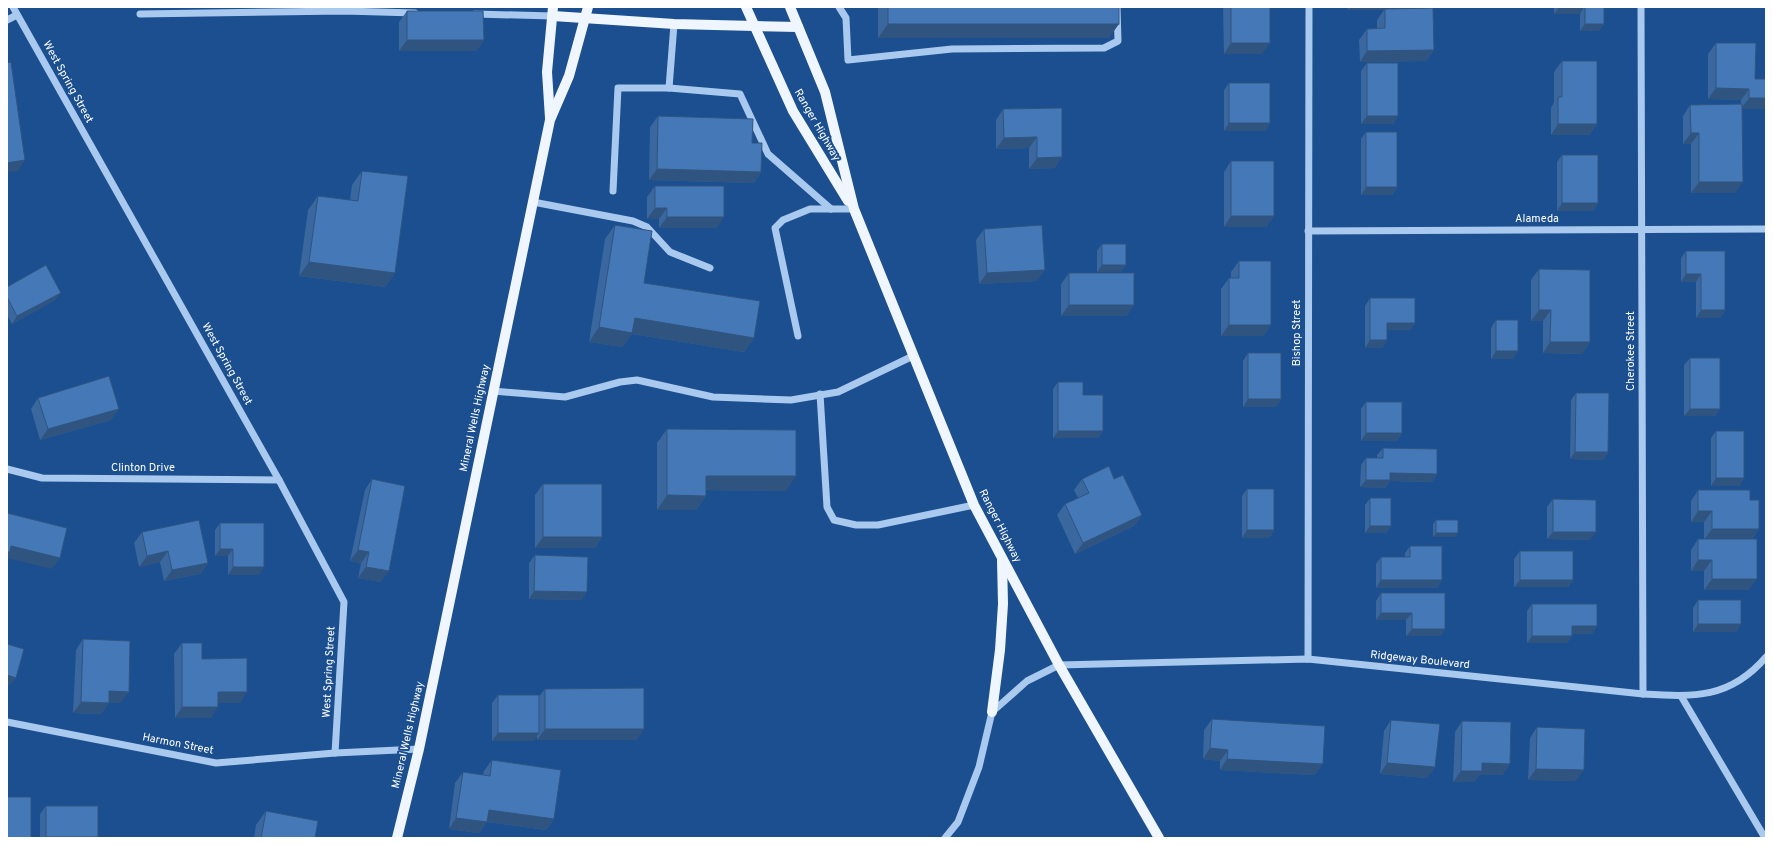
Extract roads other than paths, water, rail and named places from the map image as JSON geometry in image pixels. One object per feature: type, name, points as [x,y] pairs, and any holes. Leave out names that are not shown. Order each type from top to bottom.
[{"type":"main road","points":[[578,7],[584,18]]},
{"type":"main road","name":"Mineral Wells Highway","points":[[397,838],[419,749],[550,120],[569,76],[588,7]]},
{"type":"main road","name":"Ranger Highway","points":[[746,7],[793,111],[854,209]]},
{"type":"main road","name":"Ranger Highway","points":[[790,7],[825,92],[854,209],[974,505],[1059,665],[1158,838]]},
{"type":"main road","points":[[550,120],[547,72],[553,12],[584,18],[674,24],[798,27]]},
{"type":"main road","points":[[992,712],[1000,650],[1003,604],[1002,558]]},
{"type":"street","name":"West Spring Street","points":[[13,7],[279,480],[344,602],[335,752]]},
{"type":"street","points":[[839,7],[846,18],[848,60],[952,49],[1104,48],[1118,41],[1116,7]]},
{"type":"street","name":"Bishop Street","points":[[1308,7],[1308,659]]},
{"type":"street","name":"Cherokee Street","points":[[1641,7],[1643,694]]},
{"type":"street","points":[[140,14],[344,11],[421,13]]},
{"type":"street","points":[[468,14],[553,12]]},
{"type":"street","points":[[7,20],[17,15]]},
{"type":"street","points":[[669,88],[674,24]]},
{"type":"street","points":[[613,191],[618,88],[669,88],[740,94],[768,154],[830,209]]},
{"type":"street","points":[[533,202],[633,221],[647,227],[670,252],[710,268]]},
{"type":"street","points":[[798,336],[775,228],[783,220],[810,209],[854,209]]},
{"type":"street","name":"Alameda","points":[[1308,231],[1766,229]]},
{"type":"street","points":[[493,391],[565,397],[620,382],[637,380],[713,397],[791,400],[838,392],[913,356]]},
{"type":"street","points":[[820,394],[827,508],[834,520],[856,525],[878,525],[974,505]]},
{"type":"street","name":"Clinton Drive","points":[[7,469],[42,478],[279,480]]},
{"type":"street","name":"Ridgeway Boulevard","points":[[1059,665],[1308,659],[1643,694],[1681,696],[1716,692],[1742,679],[1766,656]]},
{"type":"street","points":[[945,838],[958,822],[979,767],[992,712],[1027,681],[1059,665]]},
{"type":"street","points":[[1681,696],[1765,838]]},
{"type":"street","name":"Harmon Street","points":[[7,722],[216,763],[335,752],[419,749]]}]
